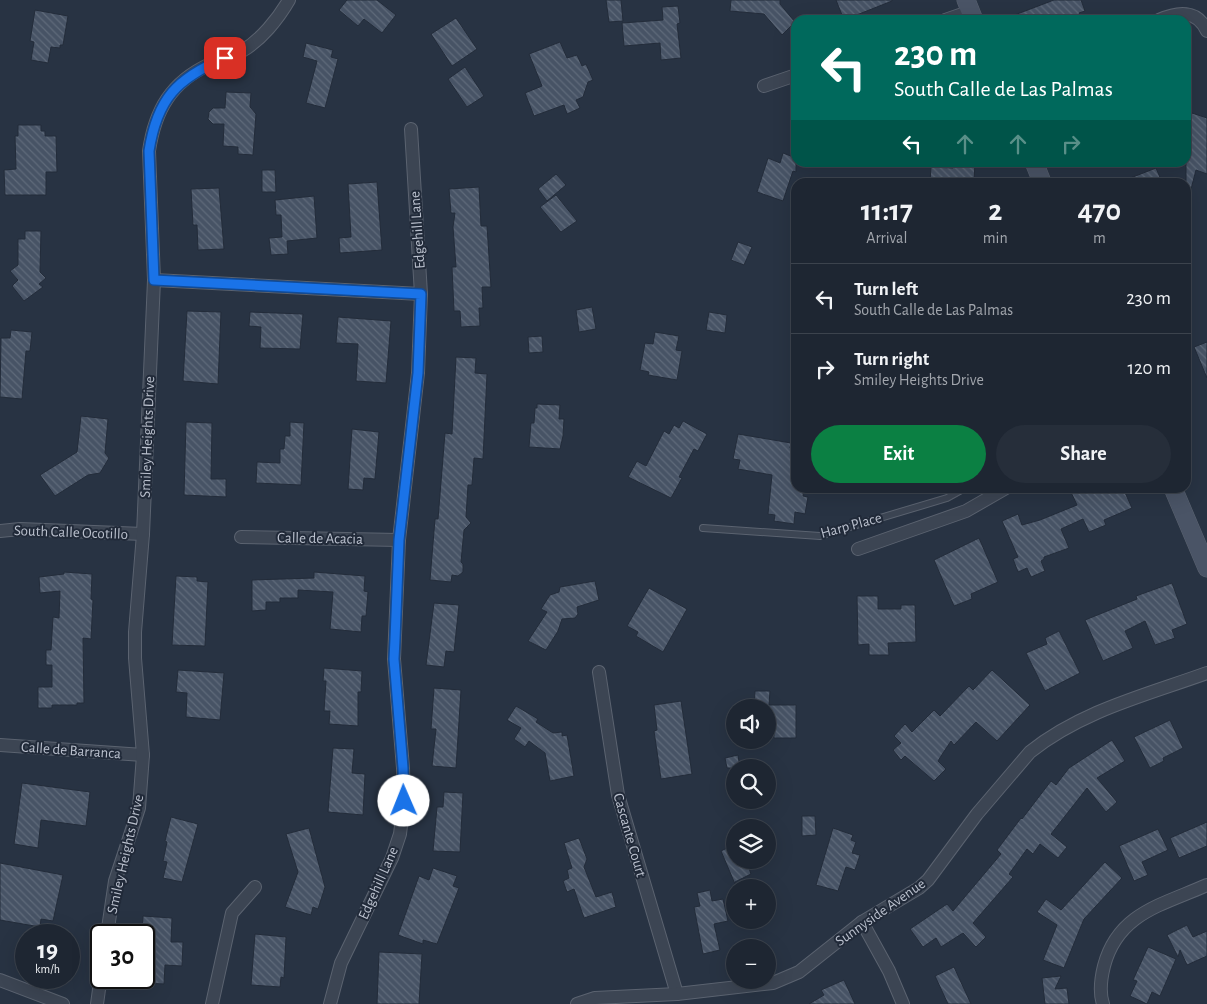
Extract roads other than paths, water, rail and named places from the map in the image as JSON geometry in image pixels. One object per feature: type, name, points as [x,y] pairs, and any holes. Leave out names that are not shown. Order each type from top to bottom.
[{"type":"main road","points":[[1175,493],[1207,568]]},
{"type":"street","name":"Smiley Heights Drive","points":[[109,924],[115,881],[139,808],[143,755],[135,658],[135,632],[142,534],[154,280],[149,151],[152,130],[159,111],[168,95],[185,79],[208,65],[242,51],[261,36],[289,0]]},
{"type":"street","points":[[958,15],[970,10]]},
{"type":"street","points":[[1191,22],[1204,26],[1207,31]]},
{"type":"street","points":[[764,86],[791,76]]},
{"type":"street","name":"Edgehill Lane","points":[[330,1004],[341,963],[392,858],[400,834],[404,801],[394,659],[399,540],[418,373],[421,294],[411,129]]},
{"type":"street","points":[[154,280],[421,294]]},
{"type":"street","name":"Harp Place","points":[[858,549],[966,511],[997,493]]},
{"type":"street","name":"South Calle Ocotillo","points":[[0,531],[20,529],[142,534]]},
{"type":"street","name":"Calle de Acacia","points":[[241,537],[399,540]]},
{"type":"street","name":"Cascante Court","points":[[599,672],[618,795],[677,994]]},
{"type":"street","name":"Sunnyside Avenue","points":[[577,1004],[595,998],[677,994],[772,983],[799,972],[862,922],[919,888],[928,880],[977,814],[1037,746],[1074,722],[1207,673]]},
{"type":"street","name":"Calle de Barranca","points":[[0,745],[143,755]]},
{"type":"street","points":[[1103,1004],[1101,978],[1106,958],[1113,941],[1127,924],[1140,914],[1207,885]]},
{"type":"street","points":[[212,1004],[232,913],[255,887]]},
{"type":"street","points":[[862,922],[889,971],[903,1004]]},
{"type":"street","points":[[0,980],[63,1004]]},
{"type":"street","points":[[97,1004],[99,989]]},
{"type":"lane","name":"Harp Place","points":[[703,528],[820,536],[947,498],[956,493]]}]
